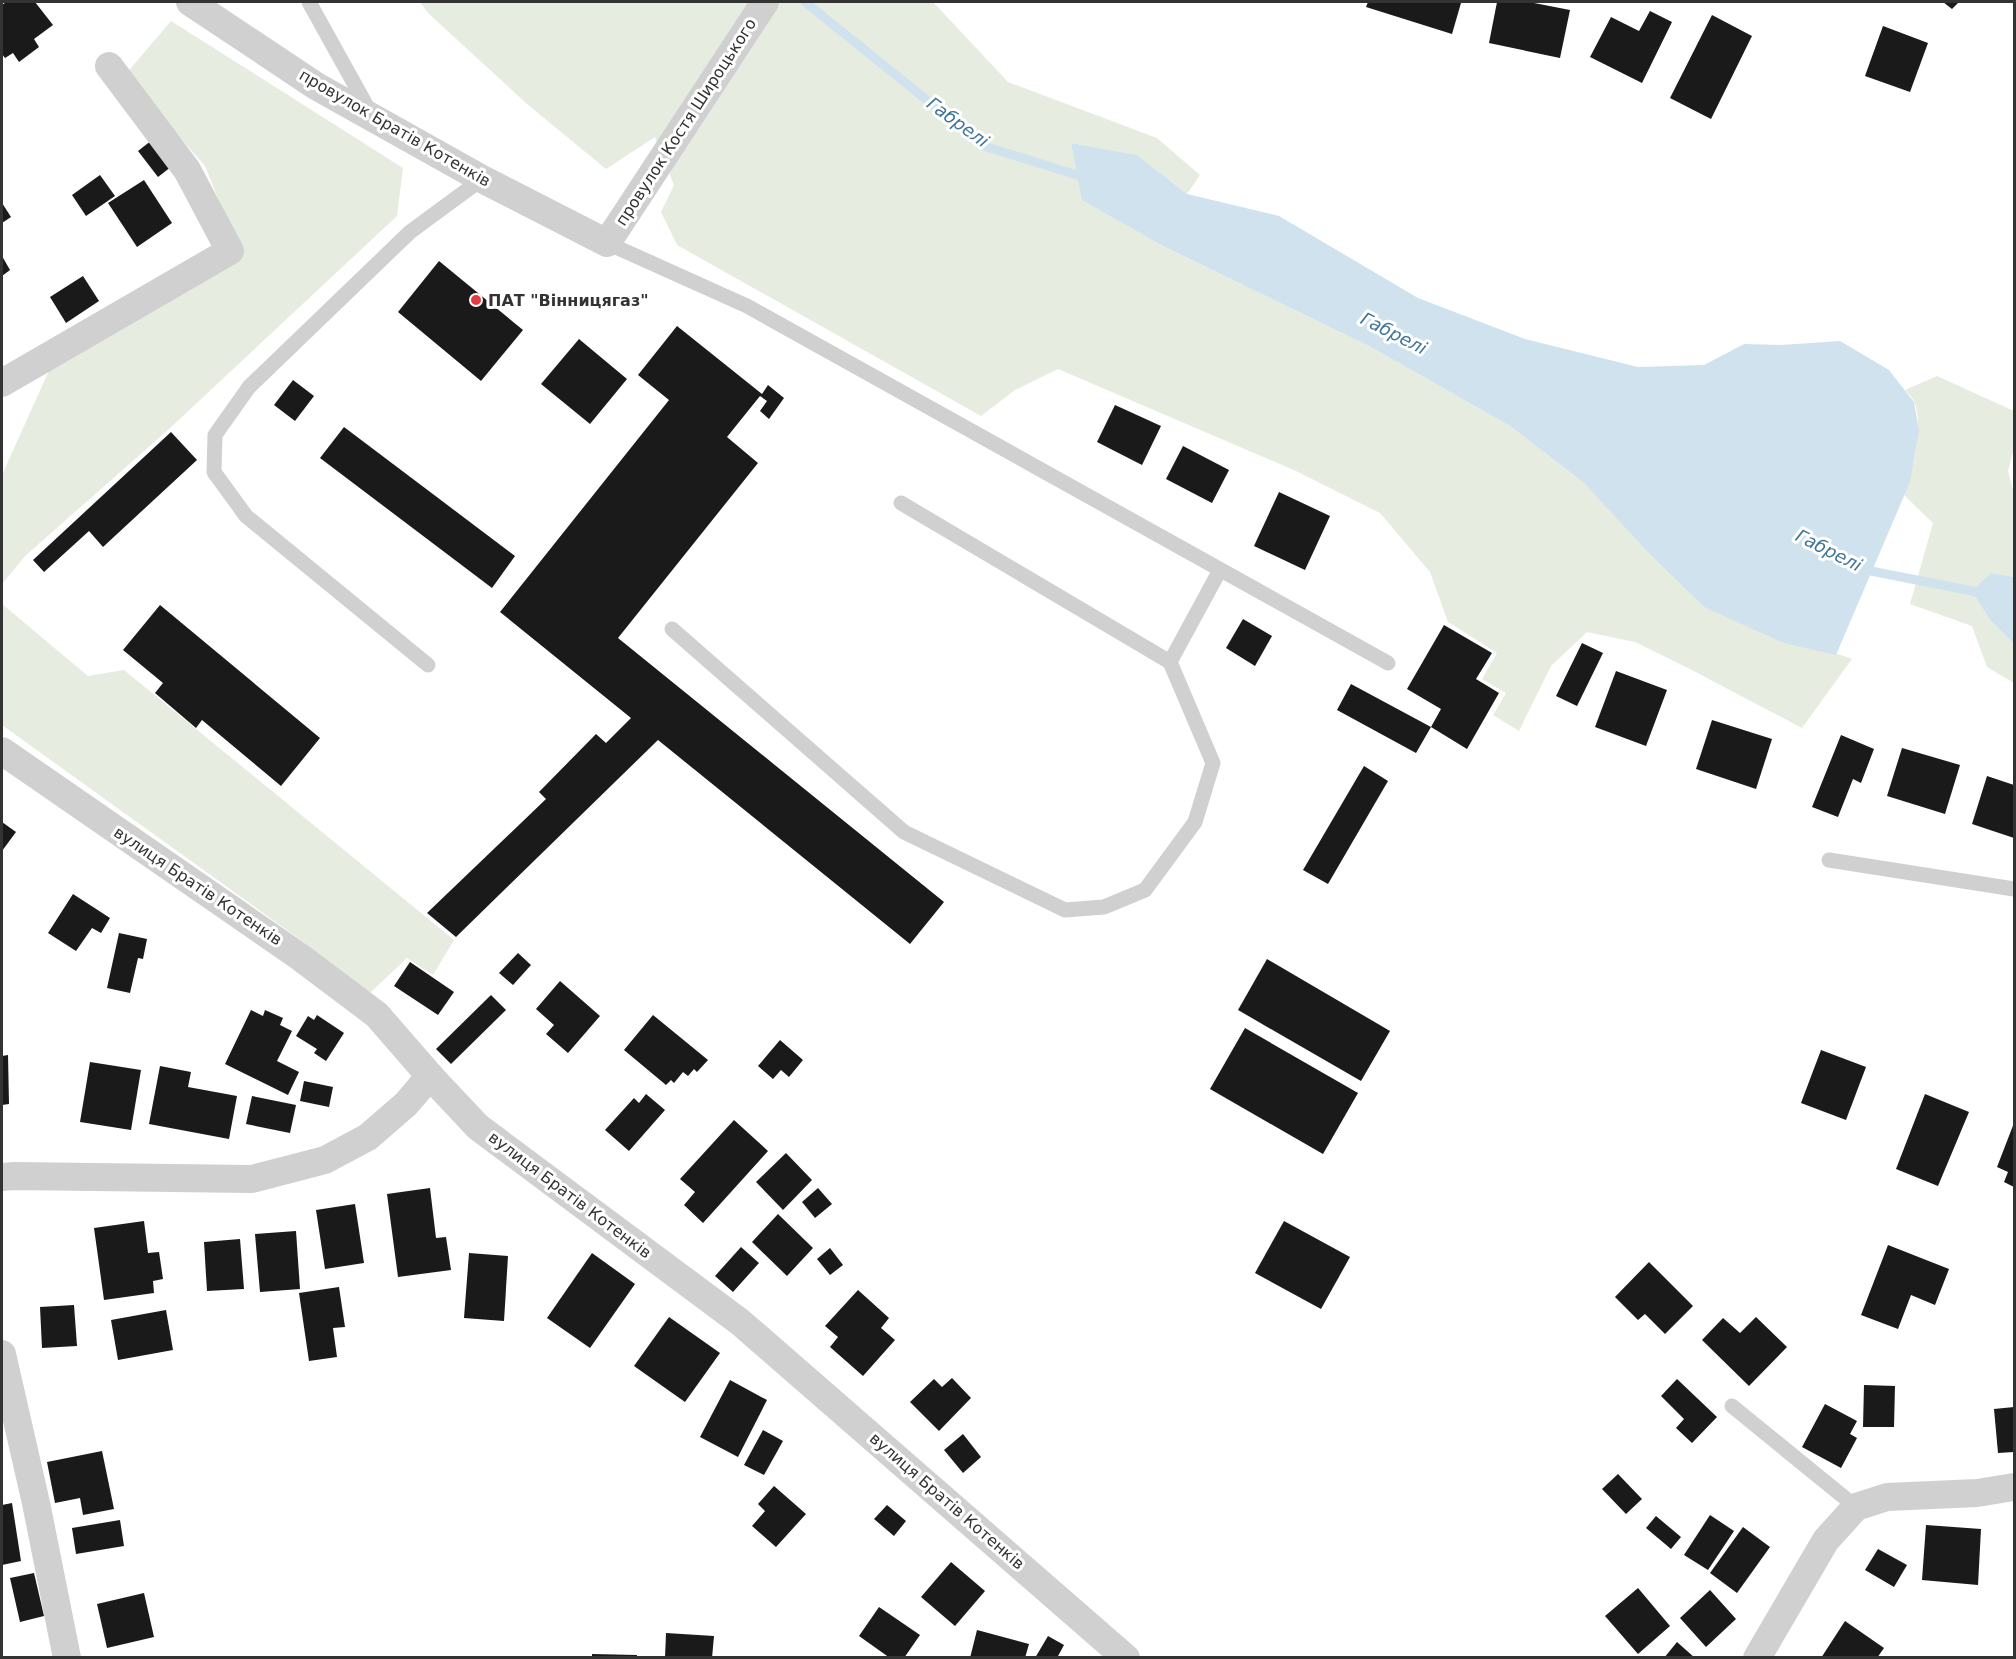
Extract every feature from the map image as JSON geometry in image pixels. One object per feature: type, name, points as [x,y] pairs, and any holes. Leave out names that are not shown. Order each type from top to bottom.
[{"type":"street","name":"провулок Братів Котенків","points":[[189,2],[316,86],[483,179],[607,243]]},
{"type":"street","name":"провулок Костя Широцького","points":[[607,243],[765,2]]},
{"type":"street","points":[[2,383],[230,251],[187,170],[109,66]]},
{"type":"street","name":"вулиця Братів Котенків","points":[[2,752],[300,957],[377,1015],[478,1127],[740,1322],[1126,1658]]},
{"type":"street","points":[[2,1178],[14,1176],[252,1179],[325,1160],[368,1137],[406,1104],[430,1076]]},
{"type":"street","points":[[2,1354],[68,1658]]},
{"type":"street","points":[[1758,1658],[1826,1540],[1856,1507],[1887,1497],[1977,1493],[2014,1487]]},
{"type":"lane","points":[[309,2],[374,118]]},
{"type":"lane","points":[[428,665],[246,516],[214,472],[215,435],[249,387],[410,232],[483,179]]},
{"type":"lane","points":[[607,243],[747,306],[1388,663]]},
{"type":"lane","points":[[672,629],[904,832],[1065,910],[1104,907],[1145,891],[1195,822],[1213,763],[1170,662],[901,503]]},
{"type":"lane","points":[[1170,662],[1220,570]]},
{"type":"lane","points":[[1828,860],[2014,889]]},
{"type":"lane","points":[[1732,1406],[1856,1507]]},
{"type":"shaded area","points":[[420,2],[933,2],[1008,82],[1157,138],[1200,175],[1187,194],[1137,155],[1071,143],[1083,200],[1161,245],[1369,346],[1510,426],[1584,483],[1704,607],[1852,659],[1802,728],[1635,642],[1587,632],[1551,666],[1519,731],[1493,715],[1506,693],[1482,679],[1497,653],[1448,622],[1430,572],[1380,513],[1296,471],[1058,369],[1015,390],[981,416],[677,245],[661,212],[674,185],[655,137],[606,169],[527,104],[428,13]]},
{"type":"shaded area","points":[[171,21],[403,168],[397,216],[169,429],[25,556],[2,584],[2,475],[51,366],[242,258],[205,166],[125,75]]},
{"type":"shaded area","points":[[1937,376],[2014,411],[2014,448],[2008,471],[2014,493],[2014,577],[1991,573],[1991,621],[2014,644],[2014,683],[1987,667],[1972,626],[1910,604],[1933,523],[1904,495],[1911,474],[1918,435],[1917,410],[1914,401],[1905,390]]},
{"type":"shaded area","points":[[2,604],[88,676],[124,670],[454,940],[433,975],[407,958],[370,993],[309,946],[2,725]]},
{"type":"water","points":[[1071,143],[1137,155],[1187,194],[1279,216],[1418,298],[1525,339],[1638,367],[1704,365],[1744,344],[1781,345],[1840,341],[1889,370],[1914,402],[1919,431],[1910,482],[1836,655],[1784,643],[1704,607],[1647,551],[1584,483],[1510,426],[1369,346],[1161,245],[1082,200]]},
{"type":"water","points":[[1991,573],[2014,577],[2014,644],[1991,621],[1972,591]]},
{"type":"building","points":[[6,2],[35,2],[53,25],[34,39],[39,47],[19,62],[13,53],[5,58],[2,54],[2,5]]},
{"type":"building","points":[[1368,2],[1461,3],[1452,34],[1366,7]]},
{"type":"building","points":[[1497,2],[1529,2],[1570,10],[1560,58],[1489,43]]},
{"type":"building","points":[[1943,2],[1959,2],[1952,9]]},
{"type":"building","points":[[1650,11],[1672,22],[1642,83],[1590,57],[1611,17],[1639,31]]},
{"type":"building","points":[[1712,15],[1752,36],[1711,119],[1670,98]]},
{"type":"building","points":[[1883,26],[1928,43],[1910,92],[1865,76]]},
{"type":"building","points":[[156,137],[176,163],[158,177],[138,151]]},
{"type":"building","points":[[100,175],[115,196],[86,216],[72,195]]},
{"type":"building","points":[[144,180],[172,223],[137,247],[108,203]]},
{"type":"building","points":[[2,203],[11,217],[2,223]]},
{"type":"building","points":[[2,256],[10,270],[2,276]]},
{"type":"building","points":[[439,261],[523,330],[481,381],[398,312]]},
{"type":"building","points":[[83,276],[99,301],[66,323],[50,297]]},
{"type":"building","points":[[677,326],[762,394],[768,385],[784,398],[769,419],[760,411],[767,401],[760,396],[727,437],[758,463],[618,638],[944,902],[910,944],[658,740],[456,937],[427,913],[546,799],[539,792],[596,734],[606,743],[631,718],[500,612],[669,400],[638,375]]},
{"type":"building","points":[[579,339],[627,379],[590,424],[541,384]]},
{"type":"building","points":[[293,380],[314,396],[295,421],[274,405]]},
{"type":"building","points":[[1115,405],[1161,426],[1142,465],[1097,442]]},
{"type":"building","points":[[344,427],[515,556],[492,588],[320,458]]},
{"type":"building","points":[[171,432],[197,460],[103,547],[89,531],[44,572],[33,560]]},
{"type":"building","points":[[1183,446],[1229,470],[1212,503],[1166,479]]},
{"type":"building","points":[[1279,492],[1330,516],[1305,570],[1254,546]]},
{"type":"building","points":[[160,605],[320,738],[281,786],[202,720],[196,728],[155,693],[163,683],[123,650]]},
{"type":"building","points":[[1243,619],[1272,636],[1255,666],[1226,648]]},
{"type":"building","points":[[1444,625],[1492,653],[1476,679],[1499,693],[1467,749],[1431,727],[1441,709],[1407,689]]},
{"type":"building","points":[[1582,643],[1603,653],[1577,706],[1556,696]]},
{"type":"building","points":[[1616,671],[1667,690],[1646,746],[1595,727]]},
{"type":"building","points":[[1351,684],[1431,727],[1416,753],[1337,710]]},
{"type":"building","points":[[1712,720],[1772,739],[1756,789],[1696,769]]},
{"type":"building","points":[[1841,735],[1874,749],[1861,783],[1853,779],[1838,817],[1812,807]]},
{"type":"building","points":[[1902,748],[1960,765],[1945,814],[1887,796]]},
{"type":"building","points":[[1364,766],[1388,781],[1328,884],[1303,870]]},
{"type":"building","points":[[1987,776],[2014,785],[2014,838],[1972,824]]},
{"type":"building","points":[[2,822],[16,832],[2,851]]},
{"type":"building","points":[[73,894],[110,918],[101,933],[92,928],[76,951],[48,933]]},
{"type":"building","points":[[119,933],[147,939],[143,959],[138,958],[130,993],[107,988]]},
{"type":"building","points":[[518,953],[531,965],[513,985],[499,973]]},
{"type":"building","points":[[1267,959],[1390,1031],[1361,1081],[1238,1010]]},
{"type":"building","points":[[410,962],[454,992],[438,1015],[394,986]]},
{"type":"building","points":[[560,981],[600,1016],[568,1053],[546,1034],[554,1025],[536,1009]]},
{"type":"building","points":[[491,995],[506,1010],[451,1064],[436,1049]]},
{"type":"building","points":[[251,1010],[263,1016],[265,1010],[283,1018],[280,1025],[292,1031],[277,1061],[299,1072],[288,1095],[225,1064]]},
{"type":"building","points":[[317,1015],[344,1033],[326,1061],[314,1053],[317,1049],[296,1036],[308,1016],[314,1020]]},
{"type":"building","points":[[653,1015],[708,1060],[697,1072],[694,1069],[688,1076],[683,1072],[674,1083],[671,1080],[666,1085],[624,1050]]},
{"type":"building","points":[[1245,1028],[1358,1093],[1323,1154],[1210,1089]]},
{"type":"building","points":[[780,1040],[803,1060],[789,1077],[781,1070],[773,1079],[758,1066]]},
{"type":"building","points":[[1821,1050],[1866,1067],[1846,1120],[1801,1103]]},
{"type":"building","points":[[8,1055],[9,1104],[2,1105],[2,1056]]},
{"type":"building","points":[[90,1062],[141,1070],[131,1130],[80,1122]]},
{"type":"building","points":[[160,1066],[191,1072],[188,1087],[237,1096],[229,1139],[149,1124]]},
{"type":"building","points":[[304,1081],[333,1087],[329,1107],[300,1101]]},
{"type":"building","points":[[646,1094],[665,1110],[629,1151],[605,1130],[634,1098],[639,1103]]},
{"type":"building","points":[[1925,1094],[1969,1112],[1938,1186],[1896,1169]]},
{"type":"building","points":[[252,1096],[296,1105],[290,1133],[246,1124]]},
{"type":"building","points":[[734,1120],[768,1151],[703,1223],[684,1205],[695,1192],[680,1179]]},
{"type":"building","points":[[2014,1123],[2014,1187],[2004,1182],[2008,1172],[1997,1167]]},
{"type":"building","points":[[786,1153],[812,1180],[783,1210],[756,1182]]},
{"type":"building","points":[[430,1188],[436,1238],[446,1237],[451,1270],[398,1277],[387,1194]]},
{"type":"building","points":[[818,1188],[832,1204],[815,1218],[802,1202]]},
{"type":"building","points":[[355,1204],[364,1263],[325,1269],[316,1210]]},
{"type":"building","points":[[778,1214],[813,1248],[787,1276],[752,1242]]},
{"type":"building","points":[[144,1221],[148,1253],[159,1252],[163,1279],[153,1281],[154,1293],[104,1300],[94,1228]]},
{"type":"building","points":[[1284,1221],[1350,1257],[1321,1309],[1255,1273]]},
{"type":"building","points":[[296,1231],[300,1289],[260,1292],[255,1234]]},
{"type":"building","points":[[240,1239],[244,1289],[207,1291],[204,1242]]},
{"type":"building","points":[[1888,1245],[1949,1269],[1935,1305],[1911,1295],[1898,1329],[1861,1315]]},
{"type":"building","points":[[741,1247],[759,1263],[733,1292],[715,1276]]},
{"type":"building","points":[[830,1248],[843,1265],[830,1275],[817,1259]]},
{"type":"building","points":[[469,1253],[508,1256],[504,1321],[464,1318]]},
{"type":"building","points":[[592,1253],[635,1284],[590,1348],[547,1318]]},
{"type":"building","points":[[1649,1262],[1693,1306],[1665,1334],[1645,1314],[1638,1320],[1615,1297]]},
{"type":"building","points":[[339,1287],[345,1327],[333,1328],[337,1357],[309,1361],[299,1293]]},
{"type":"building","points":[[858,1290],[889,1318],[881,1328],[895,1340],[863,1376],[830,1347],[838,1337],[825,1326]]},
{"type":"building","points":[[74,1305],[77,1346],[42,1348],[40,1307]]},
{"type":"building","points":[[166,1310],[173,1350],[118,1360],[111,1320]]},
{"type":"building","points":[[669,1317],[720,1353],[685,1402],[634,1366]]},
{"type":"building","points":[[1756,1317],[1787,1347],[1749,1386],[1702,1340],[1723,1318],[1740,1333]]},
{"type":"building","points":[[952,1378],[971,1398],[939,1431],[910,1402],[934,1379],[942,1387]]},
{"type":"building","points":[[1677,1379],[1717,1417],[1692,1443],[1676,1428],[1684,1419],[1661,1396]]},
{"type":"building","points":[[730,1380],[767,1400],[738,1457],[700,1437]]},
{"type":"building","points":[[1864,1385],[1895,1386],[1894,1427],[1863,1427]]},
{"type":"building","points":[[1825,1404],[1857,1421],[1850,1434],[1857,1438],[1841,1468],[1802,1447]]},
{"type":"building","points":[[2014,1407],[2014,1452],[1998,1453],[1994,1409]]},
{"type":"building","points":[[763,1430],[783,1441],[764,1475],[744,1465]]},
{"type":"building","points":[[963,1434],[981,1457],[963,1473],[944,1450]]},
{"type":"building","points":[[102,1451],[114,1509],[83,1515],[80,1498],[55,1503],[47,1462]]},
{"type":"building","points":[[1618,1474],[1642,1499],[1626,1514],[1602,1489]]},
{"type":"building","points":[[774,1486],[806,1514],[776,1547],[752,1526],[765,1511],[758,1504]]},
{"type":"building","points":[[12,1503],[21,1561],[2,1565],[2,1505]]},
{"type":"building","points":[[887,1505],[906,1521],[894,1536],[874,1519]]},
{"type":"building","points":[[1710,1515],[1734,1531],[1708,1570],[1684,1555]]},
{"type":"building","points":[[1656,1516],[1681,1537],[1671,1549],[1646,1528]]},
{"type":"building","points":[[120,1520],[124,1546],[76,1554],[72,1528]]},
{"type":"building","points":[[1926,1525],[1981,1529],[1978,1585],[1922,1580]]},
{"type":"building","points":[[1743,1527],[1770,1547],[1737,1593],[1710,1573]]},
{"type":"building","points":[[1878,1549],[1907,1565],[1894,1587],[1865,1570]]},
{"type":"building","points":[[951,1562],[985,1591],[955,1626],[921,1597]]},
{"type":"building","points":[[34,1573],[44,1616],[20,1622],[10,1578]]},
{"type":"building","points":[[1638,1588],[1670,1626],[1638,1654],[1605,1616]]},
{"type":"building","points":[[1710,1590],[1736,1619],[1706,1647],[1680,1618]]},
{"type":"building","points":[[144,1593],[154,1637],[107,1648],[97,1604]]},
{"type":"building","points":[[879,1607],[920,1635],[904,1658],[890,1658],[859,1636]]},
{"type":"building","points":[[1845,1621],[1884,1648],[1877,1658],[1821,1658]]},
{"type":"building","points":[[977,1630],[1029,1644],[1025,1658],[970,1658]]},
{"type":"building","points":[[666,1633],[714,1636],[712,1658],[665,1658]]},
{"type":"building","points":[[1048,1636],[1064,1645],[1057,1658],[1035,1658]]},
{"type":"building","points":[[1677,1642],[1695,1658],[1664,1658]]},
{"type":"building","points":[[592,1654],[637,1655],[637,1658],[592,1658]]},
{"type":"waterway","name":"Габрелі","points":[[805,2],[984,146],[1088,180]]},
{"type":"waterway","name":"Габрелі","points":[[1860,566],[1871,571],[1984,595]]},
{"type":"place","name":"ПАТ \"Вінницягаз\"","points":[[476,300]]}]
